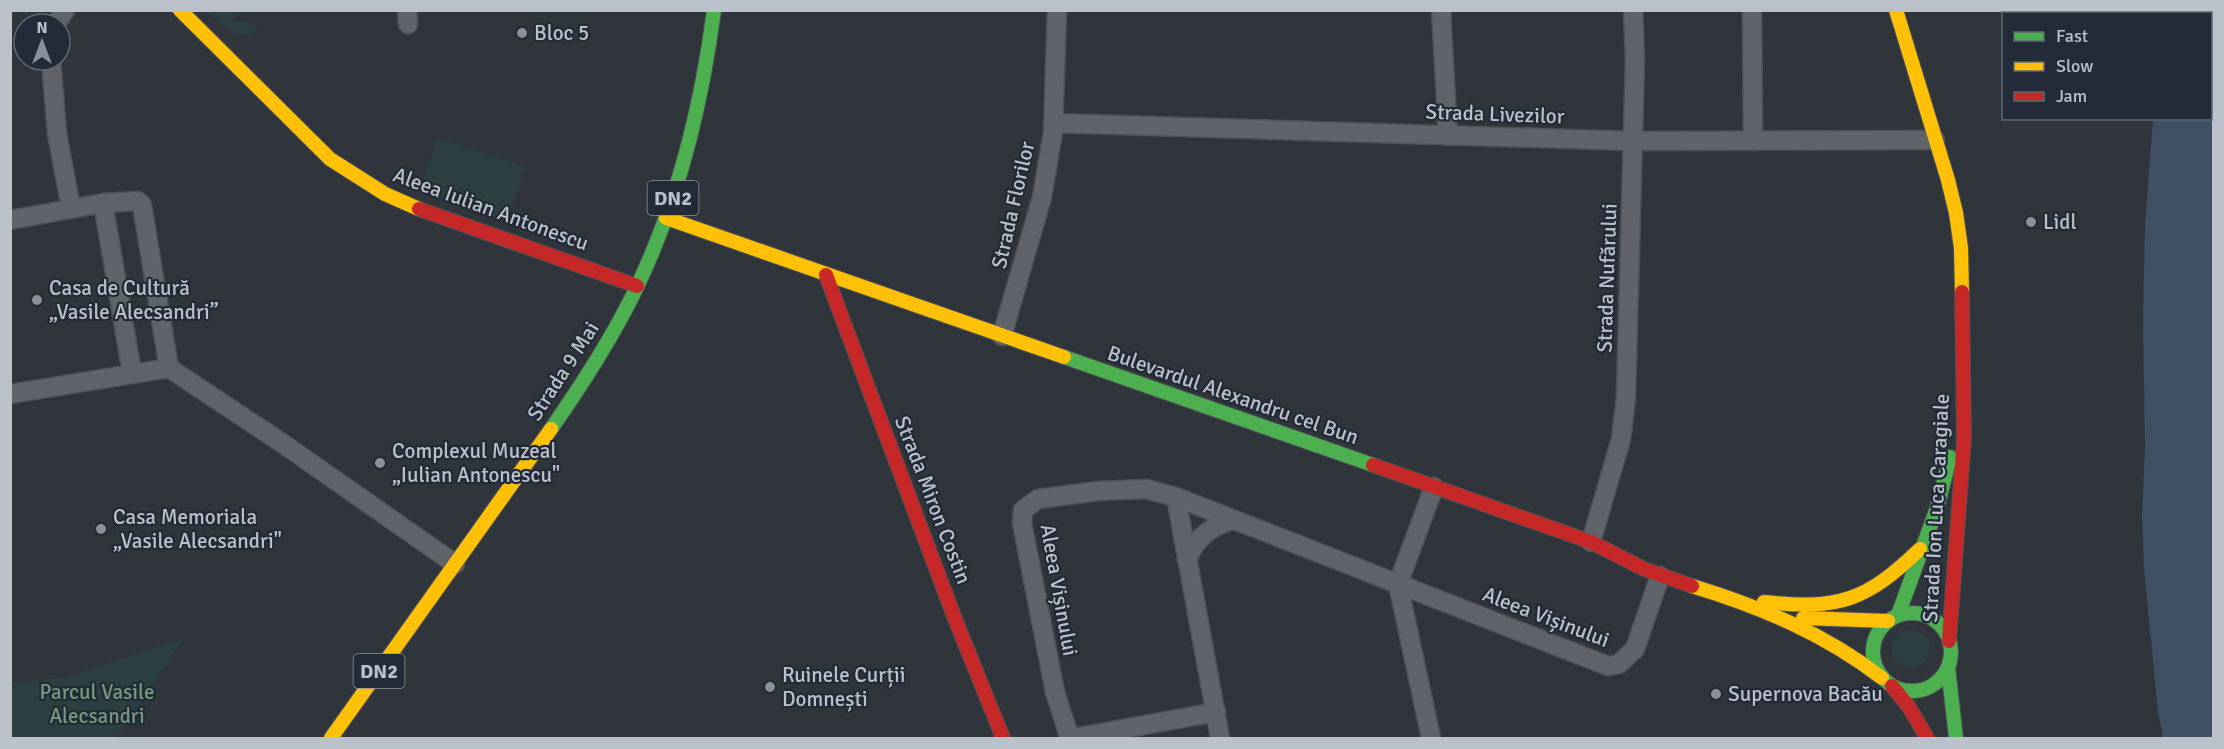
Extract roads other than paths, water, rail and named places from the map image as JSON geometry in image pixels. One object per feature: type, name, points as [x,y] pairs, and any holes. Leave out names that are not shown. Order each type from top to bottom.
[{"type":"main road","name":"Aleea Iulian Antonescu","points":[[180,10],[330,159],[385,194],[408,205],[637,286]]},
{"type":"main road","name":"Strada 9 Mai","points":[[331,738],[583,384],[637,286],[666,218],[698,107],[714,10]]},
{"type":"main road","name":"Strada Ion Luca Caragiale","points":[[1896,10],[1956,213],[1961,248],[1964,439],[1949,641]]},
{"type":"main road","name":"Bulevardul Alexandru cel Bun","points":[[666,218],[1591,542],[1660,576],[1726,596],[1830,640],[1856,656],[1887,682]]},
{"type":"main road","name":"Strada Miron Costin","points":[[826,275],[955,619],[1003,738]]},
{"type":"main road","name":"Strada Ion Luca Caragiale","points":[[1893,618],[1926,544],[1944,484],[1964,378]]},
{"type":"main road","points":[[1726,596],[1808,606],[1853,600],[1894,575],[1926,544]]},
{"type":"main road","points":[[1887,682],[1905,690],[1918,690],[1930,686],[1941,678],[1948,667],[1951,655],[1944,629],[1934,620],[1910,613],[1893,618],[1880,630],[1874,641],[1872,654],[1875,666],[1887,682],[1909,707],[1927,738]]},
{"type":"main road","name":"Bulevardul Alexandru cel Bun","points":[[1782,618],[1893,618]]},
{"type":"main road","points":[[1948,667],[1956,738]]},
{"type":"street","name":"Strada Florilor","points":[[1002,336],[1042,197],[1053,123],[1057,10]]},
{"type":"street","points":[[1442,10],[1448,136]]},
{"type":"street","name":"Strada Nufărului","points":[[1591,542],[1621,438],[1626,397],[1635,58],[1633,10]]},
{"type":"street","points":[[1752,10],[1753,141]]},
{"type":"street","points":[[52,72],[57,134],[71,208]]},
{"type":"street","name":"Strada Livezilor","points":[[1053,123],[1633,141],[1935,140]]},
{"type":"street","points":[[10,220],[103,203],[134,200],[142,205],[169,368]]},
{"type":"street","points":[[103,203],[132,373]]},
{"type":"street","points":[[10,394],[169,368],[282,443],[455,564]]},
{"type":"street","points":[[1431,738],[1398,584],[1434,487]]},
{"type":"street","name":"Aleea Vișinului","points":[[1216,712],[1079,737],[1069,736],[1055,692],[1022,523],[1023,510],[1038,499],[1098,491],[1146,489],[1176,497],[1608,666],[1619,664],[1635,649],[1660,576]]},
{"type":"street","points":[[1176,497],[1220,738]]},
{"type":"street","points":[[1187,559],[1201,536],[1221,523],[1233,520]]},
{"type":"water","points":[[2213,11],[2213,738],[2163,738],[2158,712],[2144,568],[2143,320],[2145,225],[2153,120],[2212,120],[2212,12],[2158,12]]},
{"type":"place","name":"Bloc 5","points":[[522,33]]},
{"type":"place","name":"Lidl","points":[[2031,222]]},
{"type":"place","name":"Casa de Cultură „Vasile Alecsandri”","points":[[37,300]]},
{"type":"place","name":"Complexul Muzeal „Iulian Antonescu\"","points":[[380,463]]},
{"type":"place","name":"Casa Memoriala „Vasile Alecsandri\"","points":[[101,529]]},
{"type":"place","name":"Ruinele Curții Domnești","points":[[770,687]]},
{"type":"place","name":"Supernova Bacău","points":[[1716,694]]},
{"type":"park label","name":"Parcul Vasile Alecsandri","points":[[97,704]]}]
